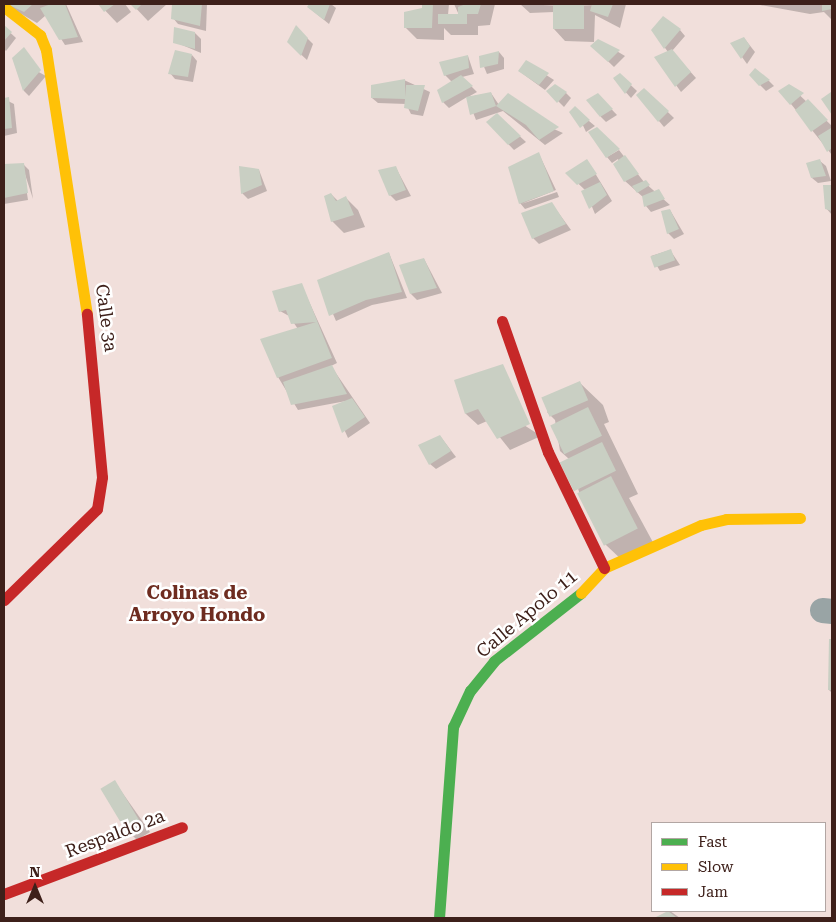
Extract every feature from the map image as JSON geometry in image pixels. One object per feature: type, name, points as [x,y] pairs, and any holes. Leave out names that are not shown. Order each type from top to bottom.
[{"type":"street","name":"Calle 3a","points":[[4,8],[17,14],[40,35],[46,50],[67,163],[96,378],[102,477],[97,509],[4,600]]},
{"type":"street","points":[[502,321],[548,452],[604,568]]},
{"type":"street","name":"Calle Apolo 11","points":[[439,918],[452,727],[463,705],[494,661],[584,591],[604,568],[701,525],[726,519],[800,518]]},
{"type":"street","name":"Respaldo 2a","points":[[4,894],[182,827]]},
{"type":"building","points":[[7,4],[33,4],[24,12]]},
{"type":"building","points":[[51,4],[65,4],[78,37],[59,40],[40,8]]},
{"type":"building","points":[[98,4],[115,4],[104,12]]},
{"type":"building","points":[[130,4],[142,4],[136,10]]},
{"type":"building","points":[[172,4],[202,4],[200,26],[171,19]]},
{"type":"building","points":[[309,4],[330,4],[324,20],[307,7]]},
{"type":"building","points":[[422,4],[433,4],[432,28],[404,28],[404,12],[422,8]]},
{"type":"building","points":[[466,4],[481,4],[478,14],[467,14],[467,24],[438,24],[438,14],[458,14],[458,7]]},
{"type":"building","points":[[553,4],[584,4],[584,29],[553,29]]},
{"type":"building","points":[[592,4],[613,4],[608,17],[590,11]]},
{"type":"building","points":[[822,4],[832,4],[832,9],[822,11]]},
{"type":"building","points":[[663,16],[681,29],[664,49],[651,30]]},
{"type":"building","points":[[4,25],[12,32],[4,41]]},
{"type":"building","points":[[296,25],[308,38],[301,56],[287,42]]},
{"type":"building","points":[[174,27],[195,32],[195,49],[173,43]]},
{"type":"building","points":[[744,37],[750,46],[741,59],[730,43]]},
{"type":"building","points":[[598,39],[620,50],[608,62],[590,46]]},
{"type":"building","points":[[24,47],[41,70],[23,91],[12,58]]},
{"type":"building","points":[[672,49],[691,72],[675,87],[654,57]]},
{"type":"building","points":[[175,50],[192,54],[188,77],[168,74]]},
{"type":"building","points":[[499,51],[498,64],[480,68],[479,56]]},
{"type":"building","points":[[468,55],[469,68],[444,76],[439,62]]},
{"type":"building","points":[[526,60],[549,73],[539,85],[518,71]]},
{"type":"building","points":[[755,68],[770,80],[759,86],[749,75]]},
{"type":"building","points":[[620,73],[632,84],[625,94],[613,78]]},
{"type":"building","points":[[461,75],[473,86],[442,103],[437,90]]},
{"type":"building","points":[[405,79],[405,97],[406,85],[425,85],[418,111],[404,108],[405,99],[371,98],[371,85]]},
{"type":"building","points":[[555,84],[567,92],[557,103],[546,91]]},
{"type":"building","points":[[789,84],[804,93],[790,105],[778,91]]},
{"type":"building","points":[[644,88],[669,111],[658,122],[636,95]]},
{"type":"building","points":[[491,92],[496,106],[470,115],[466,97]]},
{"type":"building","points":[[508,93],[559,127],[539,140],[526,125],[496,106]]},
{"type":"building","points":[[598,93],[613,109],[600,117],[586,100]]},
{"type":"building","points":[[832,93],[832,115],[821,99]]},
{"type":"building","points":[[9,97],[12,128],[4,129],[4,98]]},
{"type":"building","points":[[808,99],[828,120],[811,132],[795,110]]},
{"type":"building","points":[[575,106],[590,120],[580,128],[569,112]]},
{"type":"building","points":[[497,113],[521,136],[508,145],[486,122]]},
{"type":"building","points":[[597,127],[620,149],[606,158],[588,132]]},
{"type":"building","points":[[831,128],[832,148],[827,152],[818,136]]},
{"type":"building","points":[[539,152],[554,191],[519,204],[508,167]]},
{"type":"building","points":[[625,155],[639,174],[624,182],[613,164]]},
{"type":"building","points":[[587,159],[597,174],[577,185],[565,173]]},
{"type":"building","points":[[820,159],[826,176],[811,178],[806,163]]},
{"type":"building","points":[[24,163],[28,193],[4,198],[4,164]]},
{"type":"building","points":[[239,166],[259,169],[262,185],[241,194]]},
{"type":"building","points":[[396,166],[406,190],[389,196],[378,170]]},
{"type":"building","points":[[646,180],[650,185],[637,193],[632,186]]},
{"type":"building","points":[[600,182],[607,195],[589,209],[581,191]]},
{"type":"building","points":[[823,185],[832,185],[832,211],[825,209]]},
{"type":"building","points":[[659,189],[665,199],[644,207],[642,196]]},
{"type":"building","points":[[331,193],[336,201],[346,196],[354,215],[331,222],[324,196]]},
{"type":"building","points":[[552,202],[566,224],[532,239],[521,213]]},
{"type":"building","points":[[670,209],[679,229],[667,234],[661,211]]},
{"type":"building","points":[[671,249],[675,260],[654,268],[650,257]]},
{"type":"building","points":[[389,252],[402,292],[366,300],[329,316],[317,280]]},
{"type":"building","points":[[424,258],[437,288],[410,294],[399,265]]},
{"type":"building","points":[[302,283],[332,358],[277,378],[260,339],[316,322],[291,324],[286,310],[279,312],[272,291]]},
{"type":"building","points":[[503,364],[530,424],[497,439],[478,409],[465,414],[454,380]]},
{"type":"building","points":[[332,365],[347,394],[291,405],[283,382]]},
{"type":"building","points":[[580,381],[588,400],[550,417],[541,397]]},
{"type":"building","points":[[352,398],[365,417],[342,433],[332,406]]},
{"type":"building","points":[[588,407],[602,436],[564,454],[550,425]]},
{"type":"building","points":[[440,435],[451,451],[429,465],[418,445]]},
{"type":"building","points":[[602,442],[616,471],[574,491],[560,463]]},
{"type":"building","points":[[611,476],[638,529],[604,546],[577,493]]},
{"type":"building","points":[[829,639],[832,639],[832,690],[828,690]]},
{"type":"building","points":[[115,780],[139,820],[125,829],[100,789]]},
{"type":"building","points":[[669,912],[677,918],[654,918]]},
{"type":"traffic: fast","points":[[439,918],[453,727],[470,691],[494,661],[581,593]]},
{"type":"traffic: slow","points":[[4,7],[40,35],[46,50],[87,314]]},
{"type":"traffic: slow","points":[[581,593],[604,568],[701,525],[726,519],[800,518]]},
{"type":"traffic: jam","points":[[4,600],[97,509],[102,477],[87,314]]},
{"type":"traffic: jam","points":[[502,321],[548,452],[604,568]]},
{"type":"traffic: jam","points":[[4,894],[182,827]]},
{"type":"district","name":"Colinas de Arroyo Hondo","points":[[197,604]]}]
